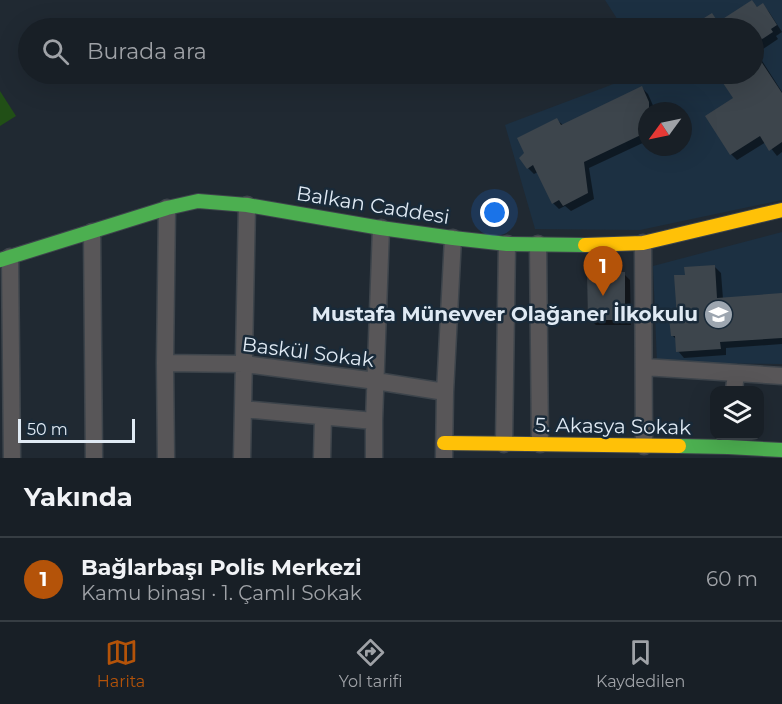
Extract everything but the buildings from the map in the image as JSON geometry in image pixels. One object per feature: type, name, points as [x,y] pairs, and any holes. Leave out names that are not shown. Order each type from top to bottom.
[{"type":"street","name":"Balkan Caddesi","points":[[5,259],[167,208],[198,201],[247,205],[381,228],[507,244],[643,243],[782,210]]},
{"type":"street","points":[[242,458],[247,205]]},
{"type":"street","points":[[166,458],[167,208]]},
{"type":"street","points":[[374,458],[381,228]]},
{"type":"street","points":[[92,232],[94,458]]},
{"type":"street","points":[[444,451],[453,238]]},
{"type":"street","points":[[643,243],[644,367],[653,450]]},
{"type":"street","points":[[507,244],[513,449]]},
{"type":"street","points":[[538,244],[540,444]]},
{"type":"street","points":[[5,259],[12,458]]},
{"type":"street","name":"Baskül Sokak","points":[[165,363],[244,364],[445,392]]},
{"type":"street","points":[[644,367],[782,376]]},
{"type":"street","points":[[734,386],[736,373]]},
{"type":"street","points":[[243,408],[374,421]]},
{"type":"street","points":[[322,417],[322,458]]},
{"type":"street","name":"5. Akasya Sokak","points":[[444,451],[513,449],[540,444],[653,450],[728,447],[782,450]]},
{"type":"shaded area","points":[[605,0],[782,0],[782,200],[640,230],[535,229],[505,125],[614,84],[764,84],[764,18],[617,18]]},
{"type":"shaded area","name":"Mustafa Münevver Olağaner İlkokulu","points":[[782,232],[782,364],[657,363],[653,266]]},
{"type":"green space","points":[[0,91],[16,116],[0,126]]},
{"type":"traffic: fast","points":[[0,260],[167,208],[198,201],[247,205],[453,238],[507,244],[585,245]]},
{"type":"traffic: fast","points":[[679,446],[782,450]]},
{"type":"traffic: slow","points":[[585,245],[643,243],[782,210]]},
{"type":"traffic: slow","points":[[444,443],[679,446]]},
{"type":"place","name":"Bağlarbaşı Polis Merkezi","points":[[603,296]]},
{"type":"place","name":"Mustafa Münevver Olağaner İlkokulu","points":[[719,314]]}]
